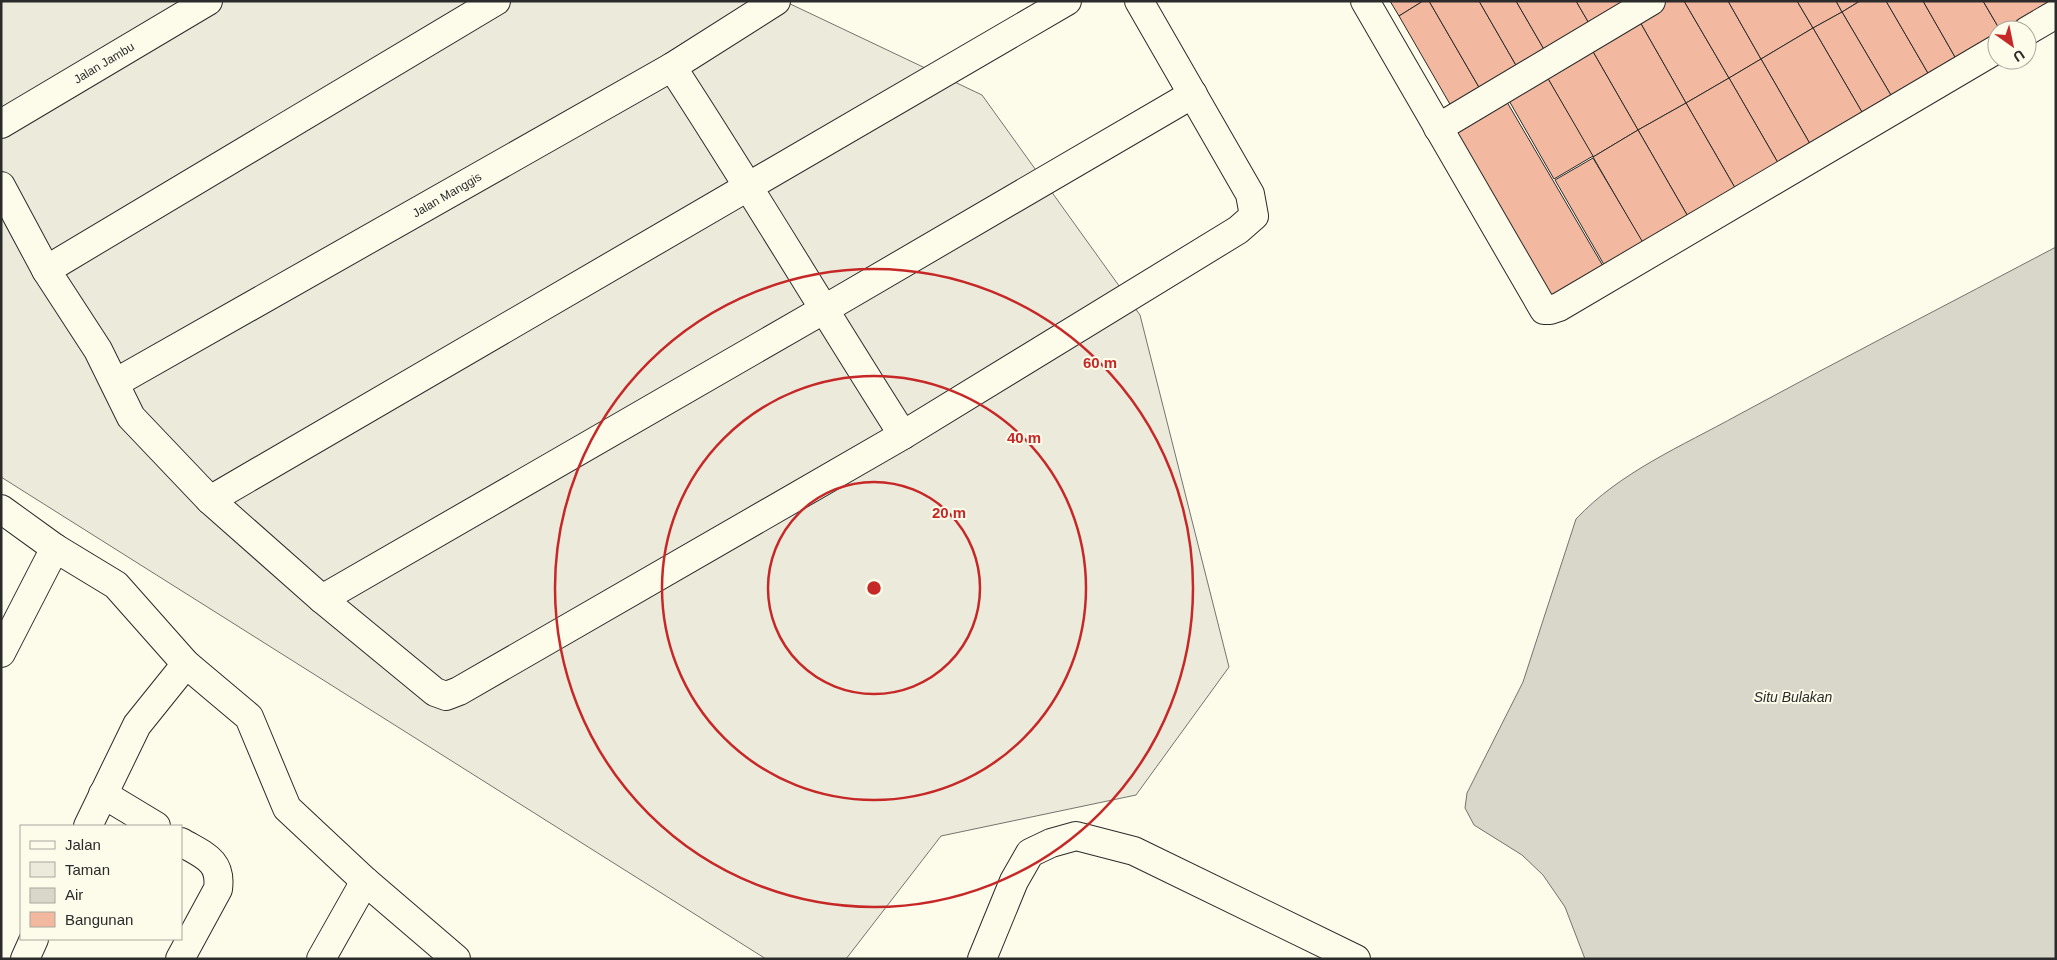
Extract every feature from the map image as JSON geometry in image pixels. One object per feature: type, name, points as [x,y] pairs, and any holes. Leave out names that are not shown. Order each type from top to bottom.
[{"type":"street","name":"Jalan Jambu","points":[[1,124],[208,1]]},
{"type":"street","points":[[46,270],[496,1]]},
{"type":"street","name":"Jalan Manggis","points":[[115,383],[672,67],[776,1]]},
{"type":"street","points":[[210,500],[1067,1]]},
{"type":"street","points":[[1,186],[46,270],[98,350],[131,416],[210,500],[322,599],[435,692],[446,696],[903,435],[1229,235],[1254,216],[1250,194],[1139,1]]},
{"type":"street","points":[[1365,1],[1544,310],[1559,307],[1987,55]]},
{"type":"street","points":[[1438,128],[1651,1]]},
{"type":"street","points":[[2037,25],[2056,14]]},
{"type":"street","points":[[672,67],[750,187],[823,310],[903,435]]},
{"type":"street","points":[[322,599],[1193,94]]},
{"type":"street","points":[[1,509],[55,548],[116,585],[186,664],[248,717],[286,808],[365,881],[456,959]]},
{"type":"street","points":[[1,653],[55,548]]},
{"type":"street","points":[[88,825],[137,725],[186,664]]},
{"type":"street","points":[[103,794],[154,825]]},
{"type":"street","points":[[982,959],[1014,881],[1030,853],[1050,843],[1076,836],[1134,851],[1356,959]]},
{"type":"street","points":[[180,959],[218,890],[219,882],[215,864],[209,858],[182,843]]},
{"type":"street","points":[[321,959],[365,881]]},
{"type":"street","points":[[24,959],[34,940]]},
{"type":"green space","points":[[1,1],[784,1],[982,95],[1140,315],[1229,667],[1136,795],[941,836],[846,959],[766,959],[1,477]]},
{"type":"water","name":"Situ Bulakan","points":[[2056,247],[2056,959],[1585,959],[1565,907],[1543,875],[1522,855],[1474,825],[1465,808],[1467,793],[1523,682],[1576,519],[1612,487],[1652,461]]},
{"type":"building","points":[[1390,1],[1423,1],[1399,16]]},
{"type":"building","points":[[1423,1],[1429,1],[1480,89],[1451,106],[1399,16]]},
{"type":"building","points":[[1429,1],[1479,1],[1517,67],[1480,89]]},
{"type":"building","points":[[1479,1],[1516,1],[1545,51],[1517,67]]},
{"type":"building","points":[[1516,1],[1576,1],[1590,25],[1545,51]]},
{"type":"building","points":[[1576,1],[1631,1],[1590,25]]},
{"type":"building","points":[[1660,1],[1684,1],[1729,78],[1686,103],[1636,15]]},
{"type":"building","points":[[1684,1],[1728,1],[1761,59],[1729,78]]},
{"type":"building","points":[[1728,1],[1797,1],[1813,28],[1761,59]]},
{"type":"building","points":[[1797,1],[1836,1],[1842,12],[1813,28]]},
{"type":"building","points":[[1836,1],[1860,1],[1842,12]]},
{"type":"building","points":[[1860,1],[1886,1],[1932,80],[1895,102],[1842,12]]},
{"type":"building","points":[[1886,1],[1923,1],[1959,64],[1932,80]]},
{"type":"building","points":[[1923,1],[1983,1],[1994,20],[1987,20],[1987,48],[1959,64]]},
{"type":"building","points":[[1983,1],[2056,1],[2031,20],[1994,20]]},
{"type":"building","points":[[1842,12],[1895,102],[1866,119],[1813,28]]},
{"type":"building","points":[[1636,15],[1686,103],[1638,130],[1588,43]]},
{"type":"building","points":[[1813,28],[1866,119],[1813,149],[1761,59]]},
{"type":"building","points":[[1588,43],[1638,130],[1593,157],[1543,70]]},
{"type":"building","points":[[1761,59],[1813,149],[1781,168],[1729,78]]},
{"type":"building","points":[[1543,70],[1593,156],[1554,179],[1504,92]]},
{"type":"building","points":[[1729,78],[1781,168],[1738,193],[1686,103]]},
{"type":"building","points":[[1504,97],[1603,266],[1544,300],[1446,131]]},
{"type":"building","points":[[1686,103],[1738,193],[1690,220],[1638,130]]},
{"type":"building","points":[[1638,130],[1690,220],[1645,247],[1593,157]]},
{"type":"building","points":[[1593,158],[1645,246],[1606,268],[1555,180]]}]
